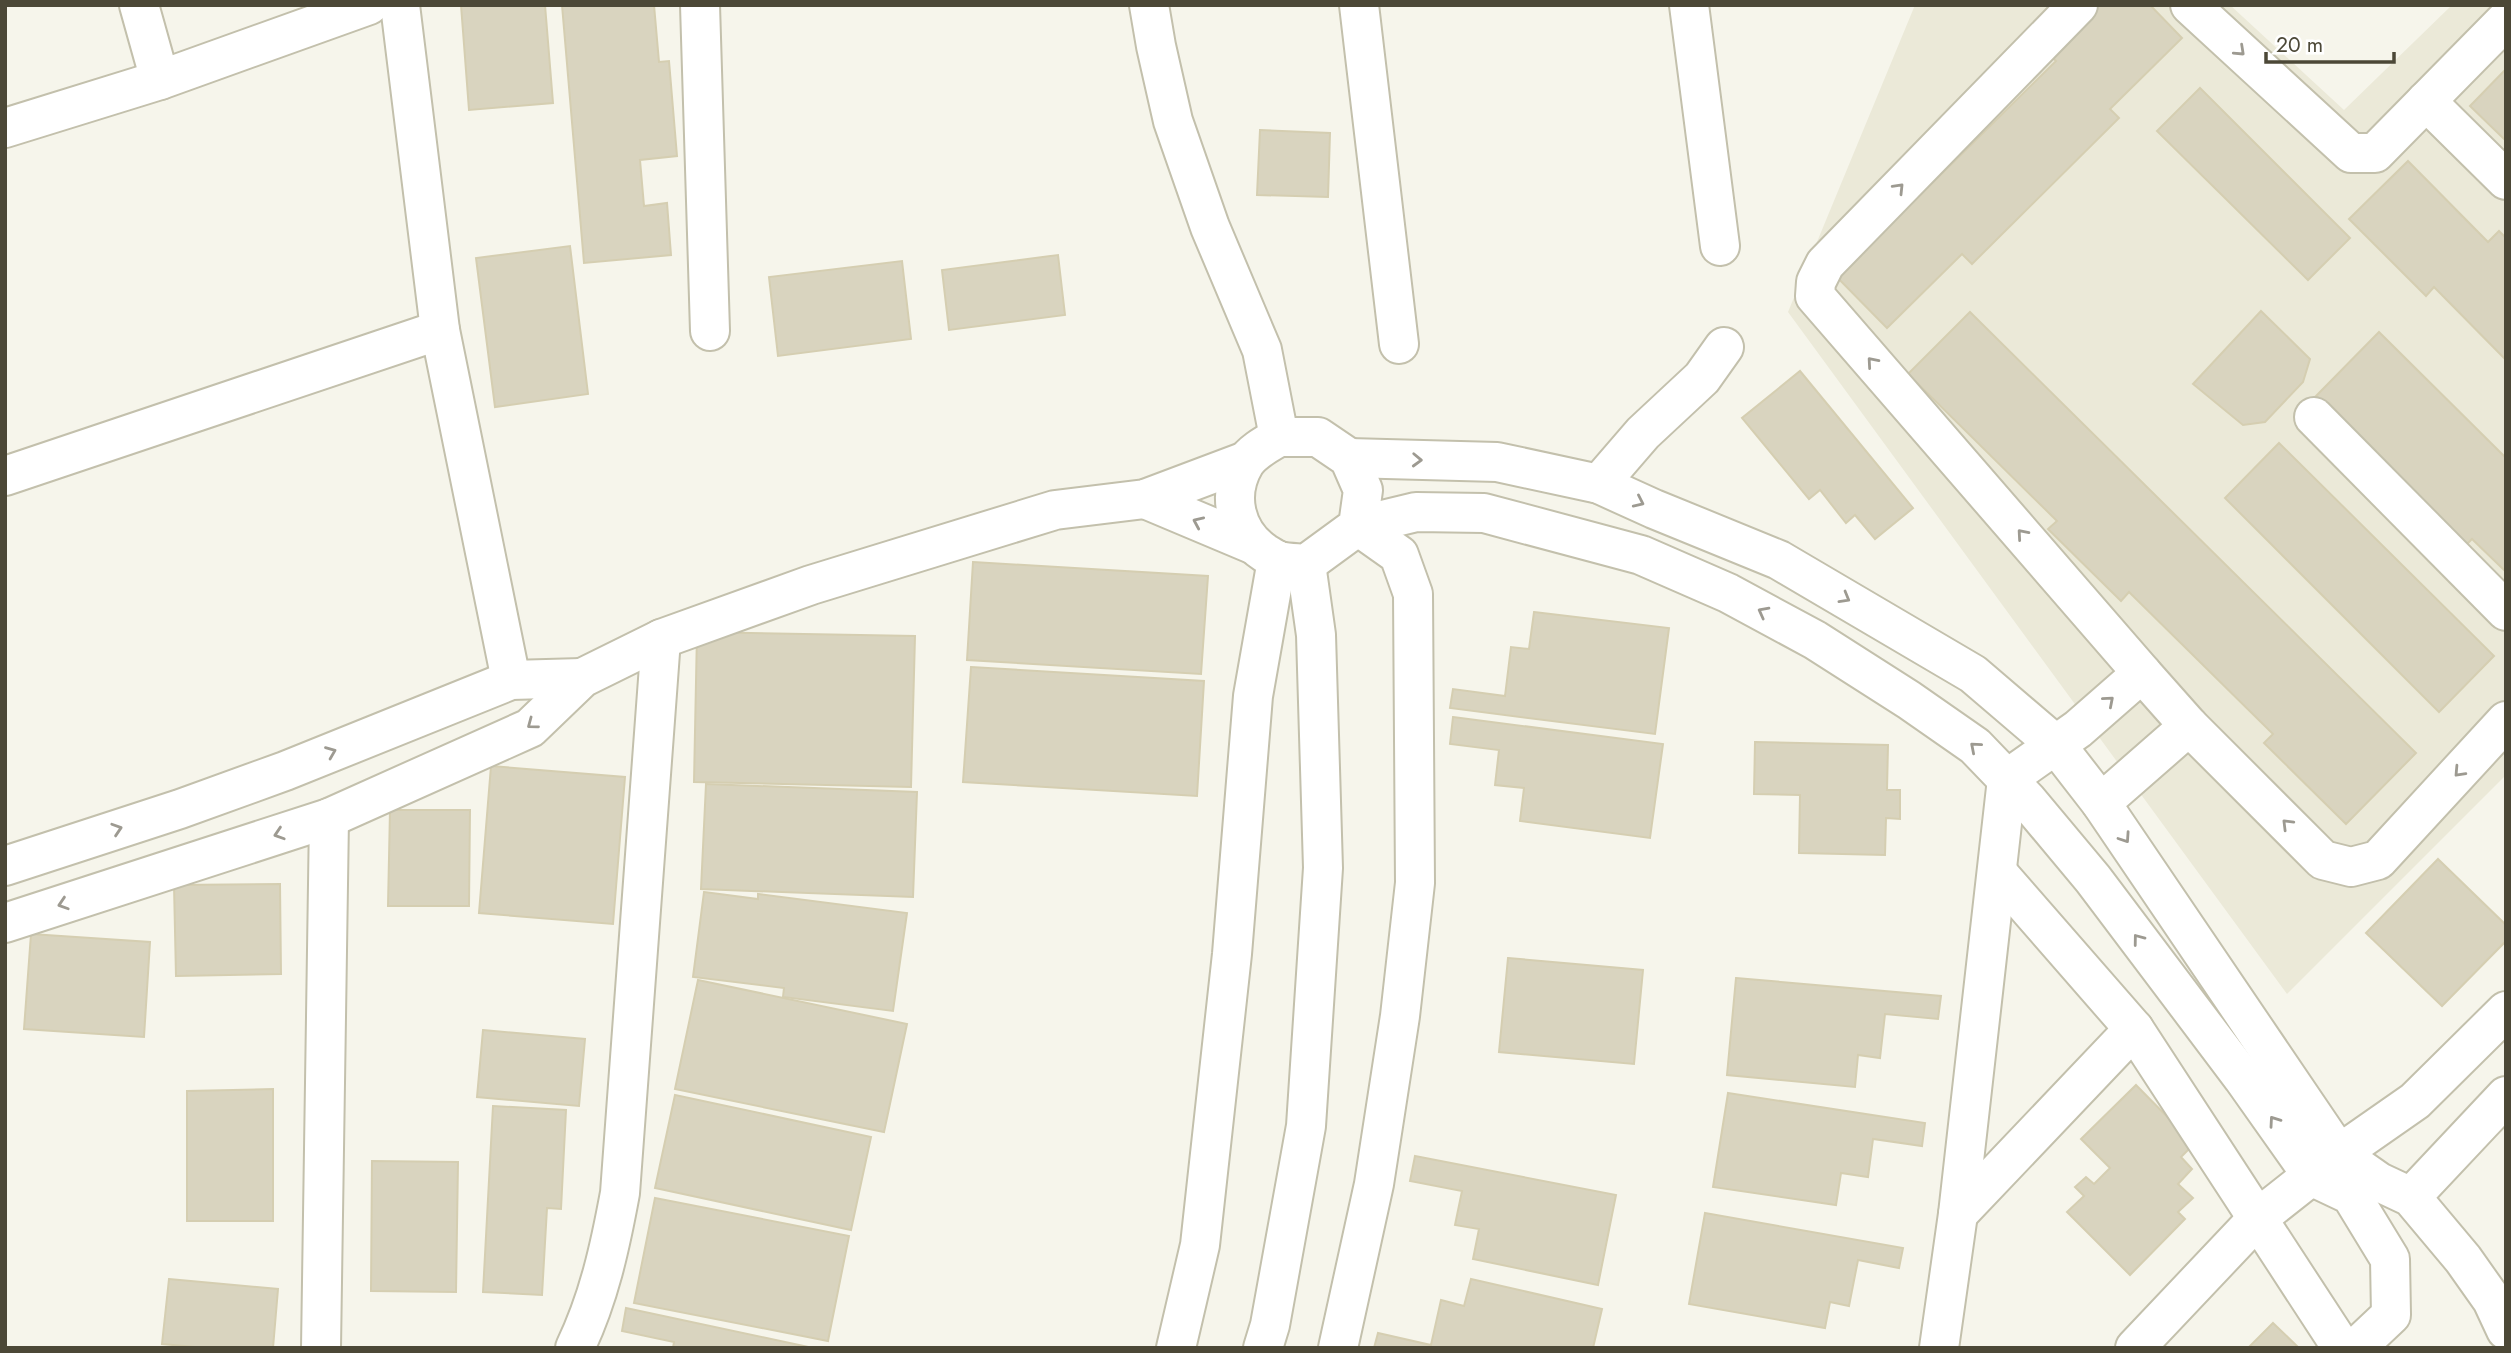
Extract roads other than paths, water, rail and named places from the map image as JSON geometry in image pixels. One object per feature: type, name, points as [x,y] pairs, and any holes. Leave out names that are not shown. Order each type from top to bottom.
[{"type":"street","points":[[139,5],[160,80]]},
{"type":"street","points":[[5,128],[160,80],[369,5]]},
{"type":"street","points":[[400,5],[440,330],[511,680]]},
{"type":"street","points":[[700,5],[710,331]]},
{"type":"street","points":[[1149,5],[1173,121],[1210,227],[1262,350],[1279,437]]},
{"type":"street","points":[[1359,5],[1399,344]]},
{"type":"street","points":[[1689,5],[1720,246]]},
{"type":"street","points":[[2078,5],[1825,264],[1816,282],[1815,296],[2189,726],[2323,860],[2351,867],[2378,860],[2506,722]]},
{"type":"street","points":[[2190,5],[2351,153],[2375,153],[2506,20]]},
{"type":"street","points":[[2426,101],[2506,180]]},
{"type":"street","points":[[5,476],[440,330]]},
{"type":"street","points":[[1599,484],[1643,433],[1702,379],[1724,347]]},
{"type":"street","points":[[2314,417],[2506,611]]},
{"type":"street","points":[[5,923],[329,818],[530,728],[582,678],[661,639],[811,585],[1055,510],[1145,499],[1246,461],[1261,447],[1279,437],[1318,437],[1349,458],[1363,490],[1358,526]]},
{"type":"street","points":[[1349,458],[1497,462],[1599,484],[1779,560],[1973,674],[2056,745],[2101,803],[2326,1166],[2379,1182],[2411,1197],[2463,1259],[2492,1300],[2506,1330]]},
{"type":"street","points":[[1246,461],[1237,482],[1234,504],[1240,526],[1278,556],[1316,635],[1323,868],[1306,1126],[1270,1325],[1263,1348]]},
{"type":"street","points":[[1145,499],[1278,556],[1358,526],[1416,512],[1484,513],[1641,555],[1728,593],[1815,640],[1975,746],[2093,879],[2244,1078],[2351,1195],[2390,1259],[2391,1315],[2356,1348]]},
{"type":"street","points":[[1338,1348],[1374,1184],[1400,1016],[1415,883],[1413,594],[1399,555],[1358,526]]},
{"type":"street","points":[[1176,1348],[1200,1245],[1232,954],[1253,695],[1278,556]]},
{"type":"street","points":[[575,1348],[591,1314],[607,1260],[620,1193],[661,639]]},
{"type":"street","points":[[1939,1348],[1958,1214],[2007,779],[2056,745],[2142,673]]},
{"type":"street","points":[[5,866],[180,809],[273,775],[511,680],[582,678]]},
{"type":"street","points":[[2101,803],[2189,726]]},
{"type":"street","points":[[321,1348],[329,818]]},
{"type":"street","points":[[1997,872],[2134,1029],[2342,1348]]},
{"type":"street","points":[[2135,1348],[2258,1218],[2416,1101],[2506,1011]]},
{"type":"street","points":[[1958,1214],[2134,1029]]},
{"type":"street","points":[[2411,1197],[2506,1096]]}]
